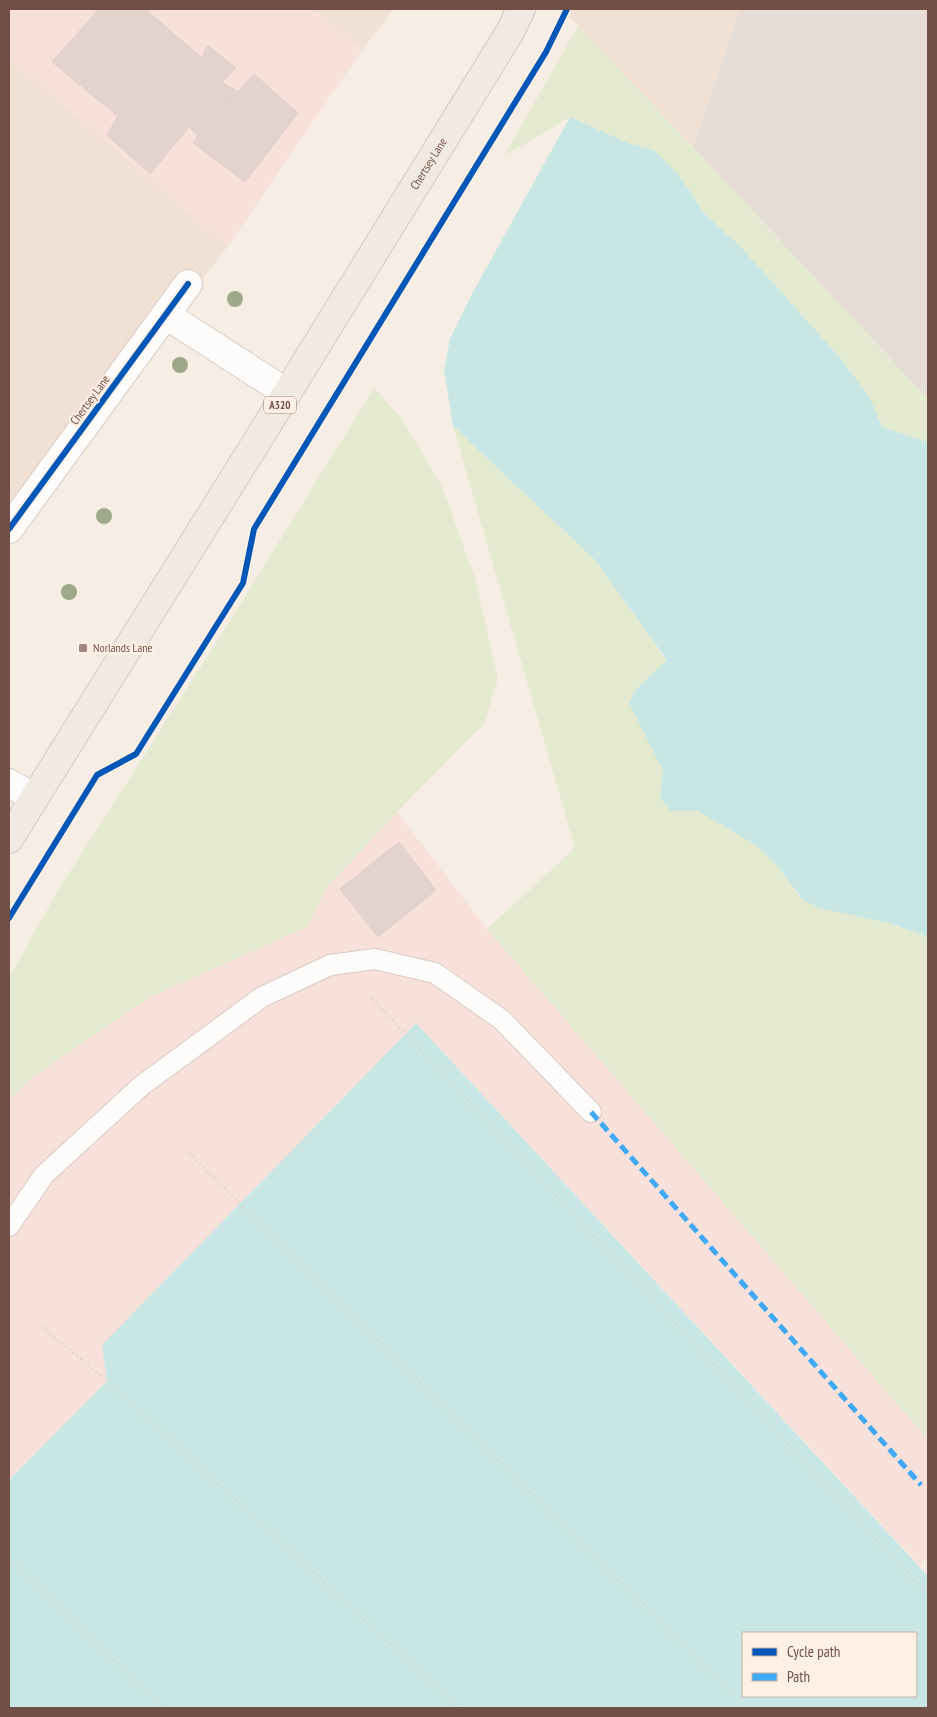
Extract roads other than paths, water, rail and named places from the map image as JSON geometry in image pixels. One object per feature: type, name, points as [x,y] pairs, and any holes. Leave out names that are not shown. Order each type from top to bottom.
[{"type":"main road","name":"Chertsey Lane","points":[[34,798],[505,40],[521,9]]},
{"type":"main road","name":"A320","points":[[9,839],[34,798]]},
{"type":"street","name":"Chertsey Lane","points":[[9,529],[188,284]]},
{"type":"street","points":[[166,315],[287,393]]},
{"type":"street","points":[[9,783],[34,798]]},
{"type":"lane","points":[[9,1226],[44,1175],[141,1086],[262,997],[330,965],[375,960],[435,973],[502,1020],[591,1112]]},
{"type":"water","points":[[570,117],[628,143],[654,150],[682,179],[705,214],[741,247],[842,360],[871,400],[882,427],[925,441],[928,445],[928,937],[889,923],[819,908],[802,899],[779,868],[756,845],[698,811],[671,811],[660,798],[663,771],[629,703],[634,692],[667,660],[594,559],[453,426],[444,370],[450,339],[472,294]]},
{"type":"water","points":[[416,1023],[928,1576],[928,1708],[9,1708],[9,1480],[107,1381],[102,1345]]},
{"type":"place","name":"Norlands Lane","points":[[83,648]]}]
